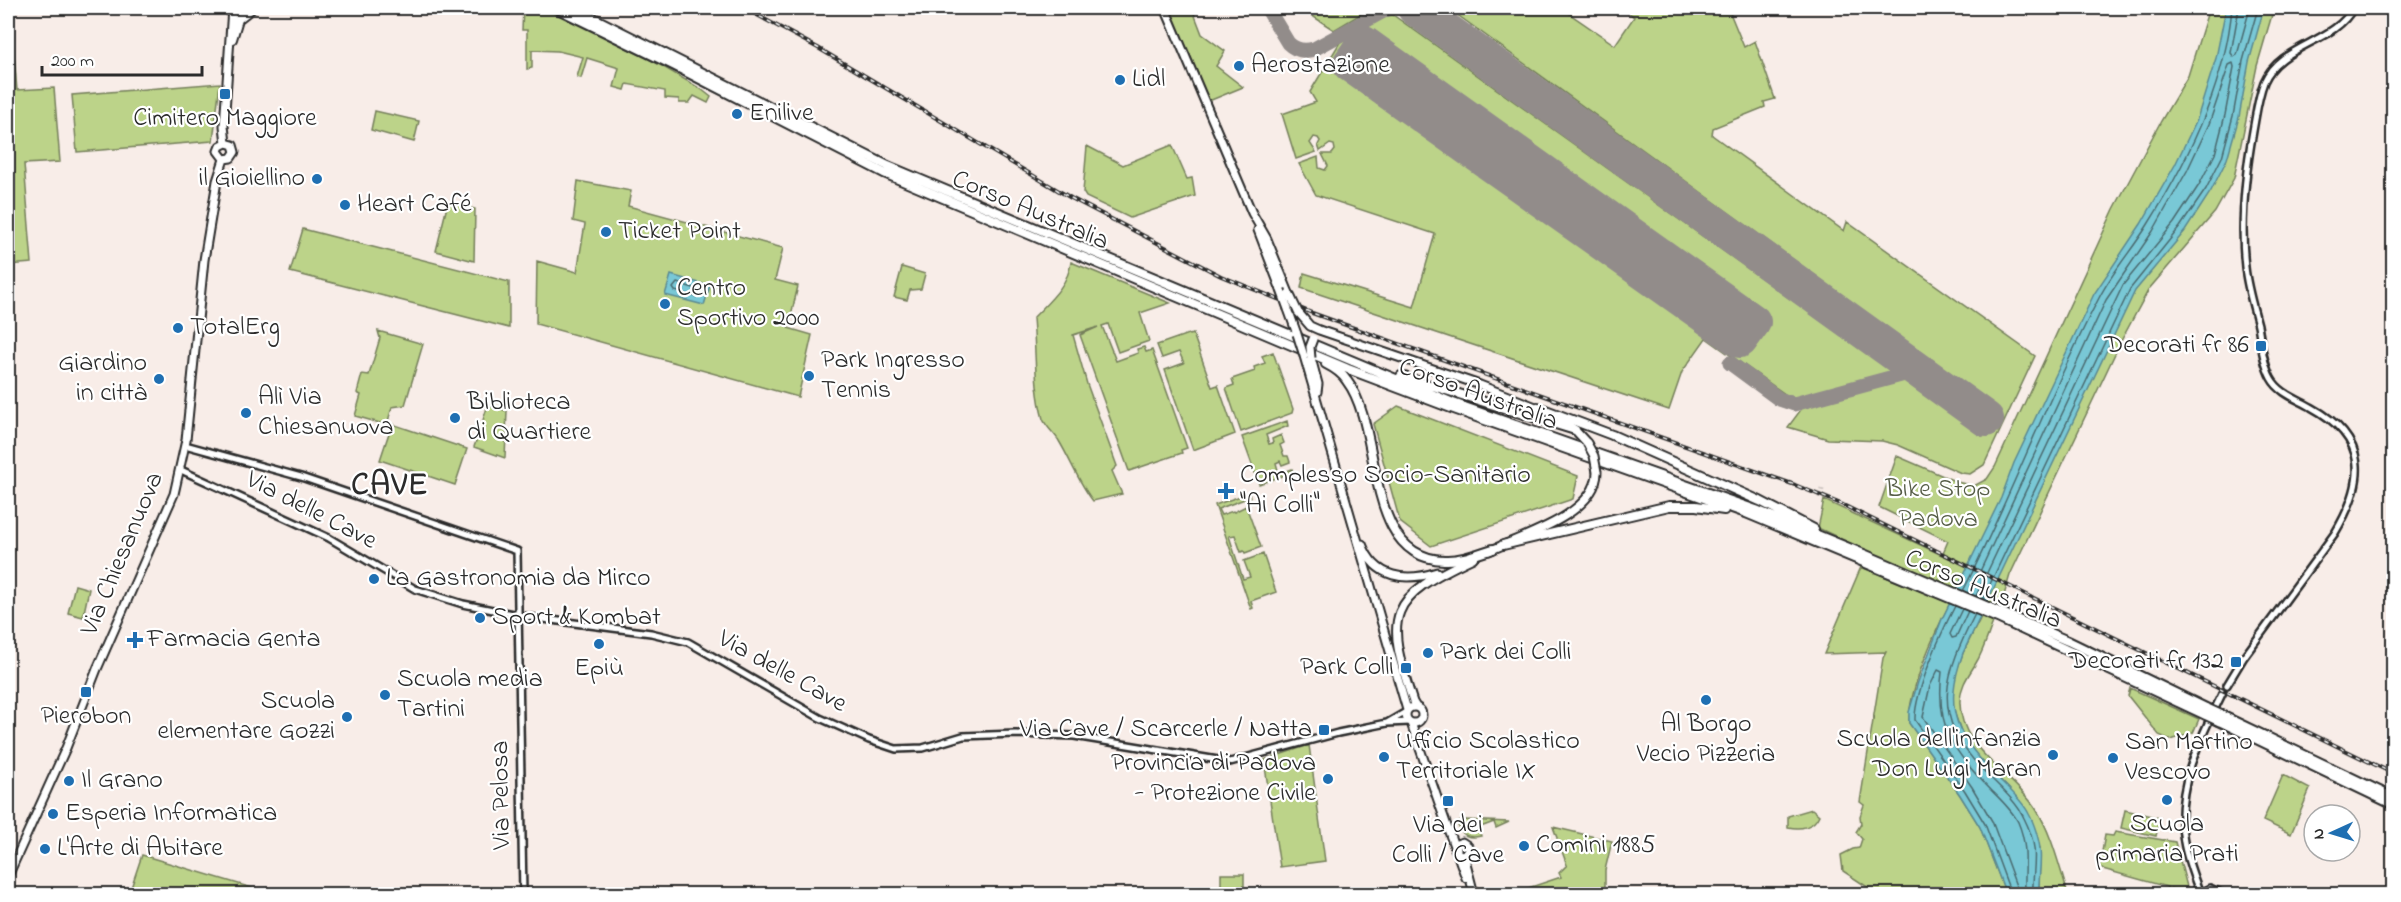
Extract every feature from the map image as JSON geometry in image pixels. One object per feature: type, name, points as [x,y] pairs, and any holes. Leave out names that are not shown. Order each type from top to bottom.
[{"type":"highway","points":[[232,39],[238,19],[252,8]]},
{"type":"highway","name":"Corso Australia","points":[[556,8],[884,173],[1348,369],[1746,513],[2068,641],[2207,712],[2394,798]]},
{"type":"highway","name":"Corso Australia","points":[[574,8],[888,166],[1453,403],[1756,510],[1866,555],[1940,590]]},
{"type":"highway","points":[[1274,337],[1331,367],[1343,375],[1351,386],[1359,404],[1390,525],[1404,544],[1418,554],[1444,560],[1464,558],[1493,549]]},
{"type":"highway","points":[[1356,362],[1575,430]]},
{"type":"highway","points":[[1538,407],[1589,425],[1760,501],[1849,544],[1866,555]]},
{"type":"highway","points":[[1503,545],[1669,506],[1696,506],[1746,513]]},
{"type":"highway","name":"Corso Australia","points":[[2220,718],[2394,805]]},
{"type":"main road","points":[[1165,8],[1252,213],[1318,384],[1317,401],[1406,716],[1413,722],[1456,851],[1473,894]]},
{"type":"main road","name":"Via Chiesanuova","points":[[226,142],[224,126],[230,69],[232,9]]},
{"type":"main road","name":"Via Chiesanuova","points":[[224,159],[231,158],[235,152],[233,145],[226,142]]},
{"type":"main road","name":"Via Chiesanuova","points":[[224,159],[220,156],[218,148],[226,142]]},
{"type":"main road","name":"Via Chiesanuova","points":[[8,876],[62,757],[100,663],[170,504],[181,470],[204,260],[217,181],[224,159]]},
{"type":"main road","points":[[1252,213],[1267,239],[1298,312],[1310,326],[1538,407],[1560,418],[1575,430],[1587,443],[1594,456],[1597,480],[1592,494],[1577,510],[1425,582],[1410,596],[1399,612],[1395,623],[1395,642],[1413,702],[1422,714],[1413,722]]},
{"type":"main road","points":[[1307,357],[1313,339],[1326,333]]},
{"type":"main road","points":[[1344,497],[1363,547],[1373,562],[1386,572],[1409,578],[1459,565]]},
{"type":"main road","points":[[1406,711],[1416,706]]},
{"type":"main road","points":[[1446,822],[1468,846],[1466,863],[1473,894]]},
{"type":"main road","points":[[1456,851],[1457,844],[1462,842]]},
{"type":"main road","points":[[1456,851],[1461,855],[1467,853]]},
{"type":"street","points":[[2228,685],[2244,657],[2335,533],[2351,500],[2356,480],[2355,451],[2340,426],[2319,411],[2281,390],[2270,375],[2247,279],[2244,225],[2246,173],[2264,82],[2274,67],[2339,24],[2353,8]]},
{"type":"street","name":"Via Pelosa","points":[[185,445],[301,477],[517,551],[523,894]]},
{"type":"street","name":"Via delle Cave","points":[[181,470],[329,538],[415,589],[463,604],[518,615],[642,631],[688,642],[820,718],[878,743],[905,750],[923,748],[963,736],[1015,734],[1084,738],[1230,762],[1338,733],[1387,723],[1413,722]]},
{"type":"street","points":[[2223,693],[2197,748],[2188,774],[2182,800],[2182,826],[2184,845],[2200,894],[2210,888],[2224,894]]},
{"type":"street","name":"Via delle Cave","points":[[1387,723],[1406,711]]},
{"type":"green space","points":[[8,8],[10,8],[17,90],[54,88],[60,162],[24,164],[32,263],[8,265]]},
{"type":"green space","points":[[523,8],[547,8],[655,62],[711,97],[708,103],[694,96],[689,103],[679,103],[679,99],[665,98],[665,91],[627,84],[625,90],[614,87],[619,68],[587,58],[581,78],[577,77],[583,57],[558,51],[532,50],[532,68],[527,69],[527,30],[522,30]]},
{"type":"green space","points":[[1166,8],[1192,8],[1202,34],[1225,51],[1216,66],[1243,87],[1204,103]]},
{"type":"green space","points":[[1300,8],[1371,8],[1334,30]]},
{"type":"green space","points":[[1448,8],[1575,8],[1570,14],[1615,45],[1634,17],[1623,8],[1728,8],[1744,47],[1755,41],[1775,99],[1764,102],[1765,107],[1713,128],[1712,135],[1844,231],[1847,222],[2035,356],[1984,465],[1970,474],[1961,473],[1898,445],[1882,441],[1828,439],[1788,427],[1803,407],[1706,338],[1682,372],[1669,410],[1301,288],[1304,273],[1414,307],[1435,234],[1316,195],[1299,164],[1318,157],[1319,168],[1325,170],[1328,166],[1322,154],[1332,154],[1335,150],[1334,145],[1330,144],[1320,151],[1318,145],[1320,141],[1314,137],[1310,143],[1316,152],[1296,159],[1282,114],[1316,102],[1310,92],[1340,42],[1386,16],[1393,15],[1982,436],[2000,410]],"holes":[[[1364,44],[1753,322],[1740,340],[1351,64]]]},
{"type":"green space","name":"Bike Stop Padova","points":[[2209,8],[2274,8],[2257,66],[2234,178],[2215,212],[2149,289],[2121,341],[2010,575],[2000,609],[1818,528],[1824,500],[1942,555],[1948,541],[1879,507],[1897,456],[1957,482],[1974,486],[1987,479],[1995,467],[2114,209],[2188,76]]},
{"type":"green space","points":[[220,83],[213,141],[77,152],[72,95]]},
{"type":"green space","points":[[375,111],[419,121],[414,142],[371,130]]},
{"type":"green space","points":[[1172,145],[1187,179],[1192,178],[1195,196],[1130,218],[1086,197],[1083,192],[1087,146],[1123,165]]},
{"type":"green space","name":"Centro Sportivo 2000","points":[[578,181],[631,191],[628,206],[783,248],[775,280],[798,286],[788,328],[812,335],[798,397],[536,324],[537,261],[577,272],[585,224],[573,221]]},
{"type":"green space","points":[[448,202],[475,209],[474,261],[436,251]]},
{"type":"green space","points":[[303,229],[509,282],[509,328],[290,272]]},
{"type":"green space","points":[[1071,262],[1170,303],[1140,313],[1149,341],[1118,352],[1108,324],[1102,326],[1116,361],[1138,353],[1137,349],[1144,347],[1146,352],[1152,350],[1187,448],[1181,450],[1182,453],[1129,471],[1080,335],[1098,327],[1073,335],[1087,384],[1117,466],[1112,471],[1122,494],[1093,501],[1059,441],[1044,422],[1037,382],[1033,318],[1062,286]]},
{"type":"green space","points":[[902,267],[925,274],[921,289],[910,290],[907,300],[894,297]]},
{"type":"green space","points":[[378,331],[423,344],[405,405],[392,407],[387,425],[355,416],[361,395],[357,393],[362,374],[369,375],[380,338]]},
{"type":"green space","points":[[1193,334],[1212,387],[1218,385],[1235,434],[1193,450],[1165,370],[1184,363],[1179,352],[1162,358],[1157,345]]},
{"type":"green space","points":[[1273,352],[1293,409],[1292,413],[1241,432],[1226,388],[1234,385],[1232,379],[1255,371],[1254,367],[1265,363],[1262,356]]},
{"type":"green space","points":[[488,405],[507,411],[505,458],[474,447]]},
{"type":"green space","points":[[1398,406],[1578,476],[1573,499],[1431,546],[1400,522],[1373,424]]},
{"type":"green space","points":[[1287,421],[1288,426],[1266,435],[1269,444],[1273,443],[1272,439],[1281,435],[1284,443],[1280,445],[1284,456],[1288,456],[1290,462],[1282,465],[1280,461],[1276,463],[1279,474],[1292,469],[1293,472],[1259,484],[1242,437]]},
{"type":"green space","points":[[392,424],[467,449],[455,485],[380,460]]},
{"type":"green space","points":[[1249,493],[1250,497],[1218,509],[1221,515],[1246,506],[1261,547],[1245,553],[1241,552],[1235,535],[1229,536],[1243,579],[1250,577],[1244,561],[1263,554],[1276,592],[1251,601],[1253,608],[1251,609],[1215,505]]},
{"type":"green space","points":[[1861,567],[1950,603],[1930,645],[1918,679],[1909,723],[1980,827],[2006,894],[1878,894],[1843,871],[1841,855],[1859,848],[1862,839],[1856,832],[1861,824],[1860,816],[1864,805],[1860,802],[1883,658],[1886,652],[1824,654]]},
{"type":"green space","points":[[75,585],[89,589],[83,617],[68,613]]},
{"type":"green space","points":[[1982,615],[1994,620],[1981,653],[1962,689],[1960,700],[1962,717],[1977,746],[2026,796],[2042,819],[2051,839],[2068,894],[2039,894],[2040,848],[2009,789],[1978,757],[1963,737],[1955,714],[1952,698],[1955,676],[1963,653]]},
{"type":"green space","points":[[2130,688],[2199,719],[2193,733],[2171,740],[2159,735],[2128,696]]},
{"type":"green space","points":[[1309,745],[1325,861],[1280,867],[1264,760]]},
{"type":"green space","points":[[2283,775],[2310,789],[2304,803],[2302,803],[2291,834],[2263,821]]},
{"type":"green space","points":[[1812,809],[1819,815],[1810,825],[1802,828],[1788,827],[1788,816]]},
{"type":"green space","points":[[2125,810],[2160,818],[2156,836],[2121,828]]},
{"type":"green space","points":[[1464,820],[1509,822],[1496,828],[1494,822],[1478,828],[1481,836],[1472,837],[1463,834],[1457,823]]},
{"type":"green space","points":[[1553,827],[1612,841],[1605,870],[1605,894],[1510,894],[1561,877],[1559,873],[1567,865]]},
{"type":"green space","points":[[2115,832],[2175,842],[2189,894],[2170,888],[2179,894],[2167,894],[2167,887],[2099,868],[2105,835],[2113,836]]},
{"type":"green space","points":[[142,855],[272,894],[129,894]]},
{"type":"green space","points":[[1221,874],[1244,874],[1244,887],[1228,888],[1228,894],[1221,894]]},
{"type":"water","points":[[2226,8],[2264,8],[2227,159],[2211,191],[2185,231],[2135,291],[1963,653],[1957,674],[1954,707],[1957,722],[1964,736],[1985,764],[2023,804],[2033,822],[2039,841],[2041,860],[2039,894],[2006,894],[1980,827],[1909,723],[1909,712],[1942,619],[2001,498],[2014,463],[2094,294],[2141,224],[2175,165],[2197,119],[2216,58]]},
{"type":"water","points":[[671,275],[710,286],[704,305],[665,295]]},
{"type":"taxiway","points":[[1267,8],[1288,43],[1300,50],[1314,49],[1389,8]]},
{"type":"taxiway","points":[[1730,363],[1779,399],[1794,404],[1901,375],[1908,369],[1909,365],[1905,361]]},
{"type":"runway","points":[[1415,8],[1986,419]]},
{"type":"runway","points":[[1364,44],[1753,322],[1740,340],[1350,64],[1364,44]]},
{"type":"tunnel","points":[[1820,498],[1822,489]]},
{"type":"railway","points":[[744,8],[818,48],[1071,198],[1221,276],[1312,313],[1795,485],[1841,504],[2394,774]]},
{"type":"place","name":"Aerostazione","points":[[1239,66]]},
{"type":"place","name":"Lidl","points":[[1120,80]]},
{"type":"place","name":"Cimitero Maggiore","points":[[225,94]]},
{"type":"place","name":"Enilive","points":[[737,114]]},
{"type":"place","name":"il Gioiellino","points":[[317,179]]},
{"type":"place","name":"Heart Café","points":[[345,205]]},
{"type":"place","name":"Ticket Point","points":[[606,232]]},
{"type":"place","name":"Centro Sportivo 2000","points":[[665,304]]},
{"type":"place","name":"TotalErg","points":[[178,328]]},
{"type":"place","name":"Decorati fr 86","points":[[2261,346]]},
{"type":"place","name":"Park Ingresso Tennis","points":[[809,376]]},
{"type":"place","name":"Giardino in città","points":[[159,379]]},
{"type":"place","name":"Alì Via Chiesanuova","points":[[246,413]]},
{"type":"place","name":"Biblioteca di Quartiere","points":[[455,418]]},
{"type":"place","name":"Complesso Socio-Sanitario \"Ai Colli\"","points":[[1226,491]]},
{"type":"place","name":"La Gastronomia da Mirco","points":[[374,579]]},
{"type":"place","name":"Sport & Kombat","points":[[480,618]]},
{"type":"place","name":"Farmacia Genta","points":[[135,640]]},
{"type":"place","name":"Epiù","points":[[599,644]]},
{"type":"place","name":"Park dei Colli","points":[[1428,653]]},
{"type":"place","name":"Decorati fr 132","points":[[2236,662]]},
{"type":"place","name":"Park Colli","points":[[1406,668]]},
{"type":"place","name":"Pierobon","points":[[86,692]]},
{"type":"place","name":"Scuola media Tartini","points":[[385,695]]},
{"type":"place","name":"Al Borgo Vecio Pizzeria","points":[[1706,700]]},
{"type":"place","name":"Scuola elementare Gozzi","points":[[347,717]]},
{"type":"place","name":"Via Cave / Scarcerle / Natta","points":[[1324,730]]},
{"type":"place","name":"Scuola dell'infanzia Don Luigi Maran","points":[[2053,755]]},
{"type":"place","name":"Ufficio Scolastico Territoriale IX","points":[[1384,757]]},
{"type":"place","name":"San Martino Vescovo","points":[[2113,758]]},
{"type":"place","name":"Provincia di Padova - Protezione Civile","points":[[1328,779]]},
{"type":"place","name":"Il Grano","points":[[69,781]]},
{"type":"place","name":"Scuola primaria Prati","points":[[2167,800]]},
{"type":"place","name":"Via dei Colli / Cave","points":[[1448,801]]},
{"type":"place","name":"Esperia Informatica","points":[[53,814]]},
{"type":"place","name":"Comini 1885","points":[[1524,846]]},
{"type":"place","name":"L'Arte di Abitare","points":[[45,849]]},
{"type":"district","name":"CAVE","points":[[390,486]]}]
